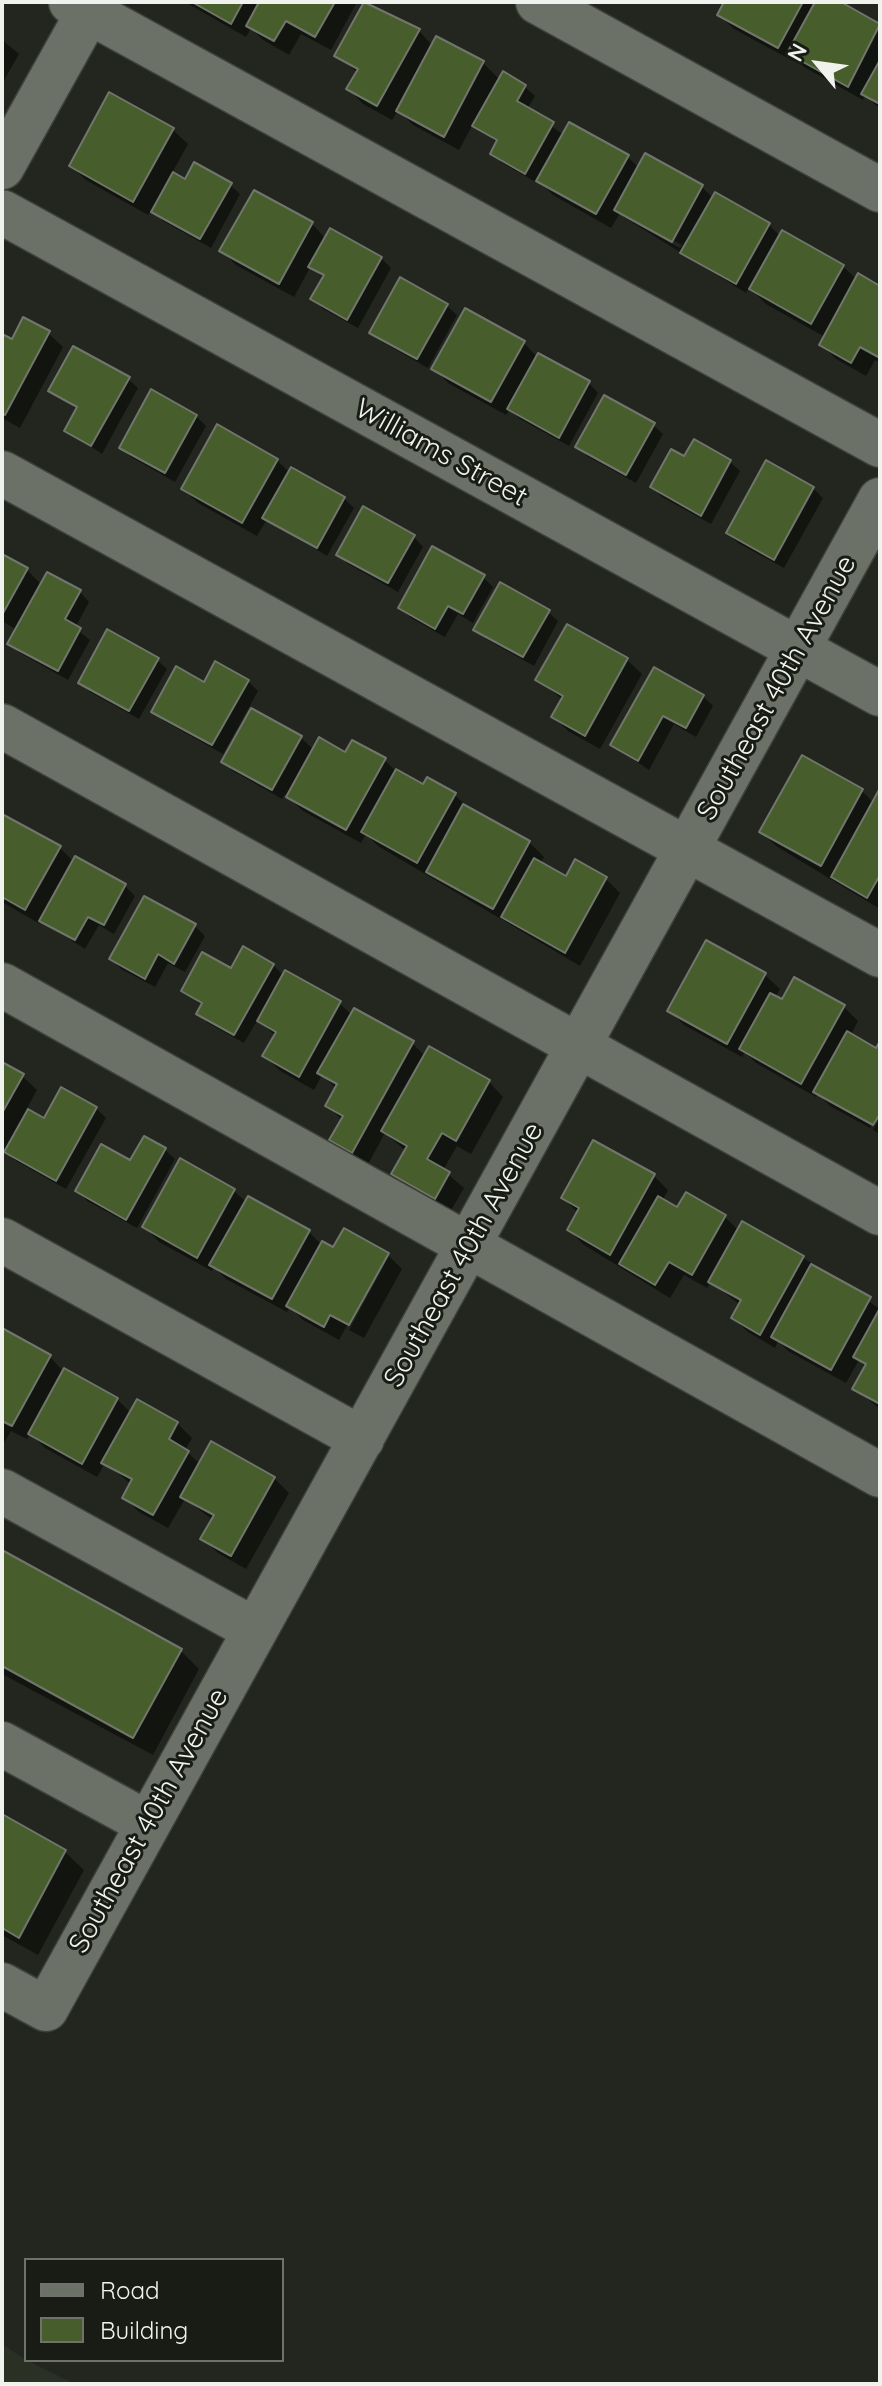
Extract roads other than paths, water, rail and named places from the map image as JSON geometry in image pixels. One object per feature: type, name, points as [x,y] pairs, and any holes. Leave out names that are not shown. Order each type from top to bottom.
[{"type":"street","points":[[538,2],[880,190]]},
{"type":"street","points":[[2,167],[84,5],[880,445]]},
{"type":"street","name":"Williams Street","points":[[2,212],[880,694]]},
{"type":"street","points":[[2,473],[880,955]]},
{"type":"street","name":"Southeast 40th Avenue","points":[[2,1985],[46,2009],[880,500]]},
{"type":"street","points":[[2,726],[880,1213]]},
{"type":"street","points":[[2,985],[880,1475]]},
{"type":"street","points":[[2,1240],[362,1439]]},
{"type":"street","points":[[2,1491],[255,1630]]},
{"type":"street","points":[[2,1744],[147,1823]]}]
